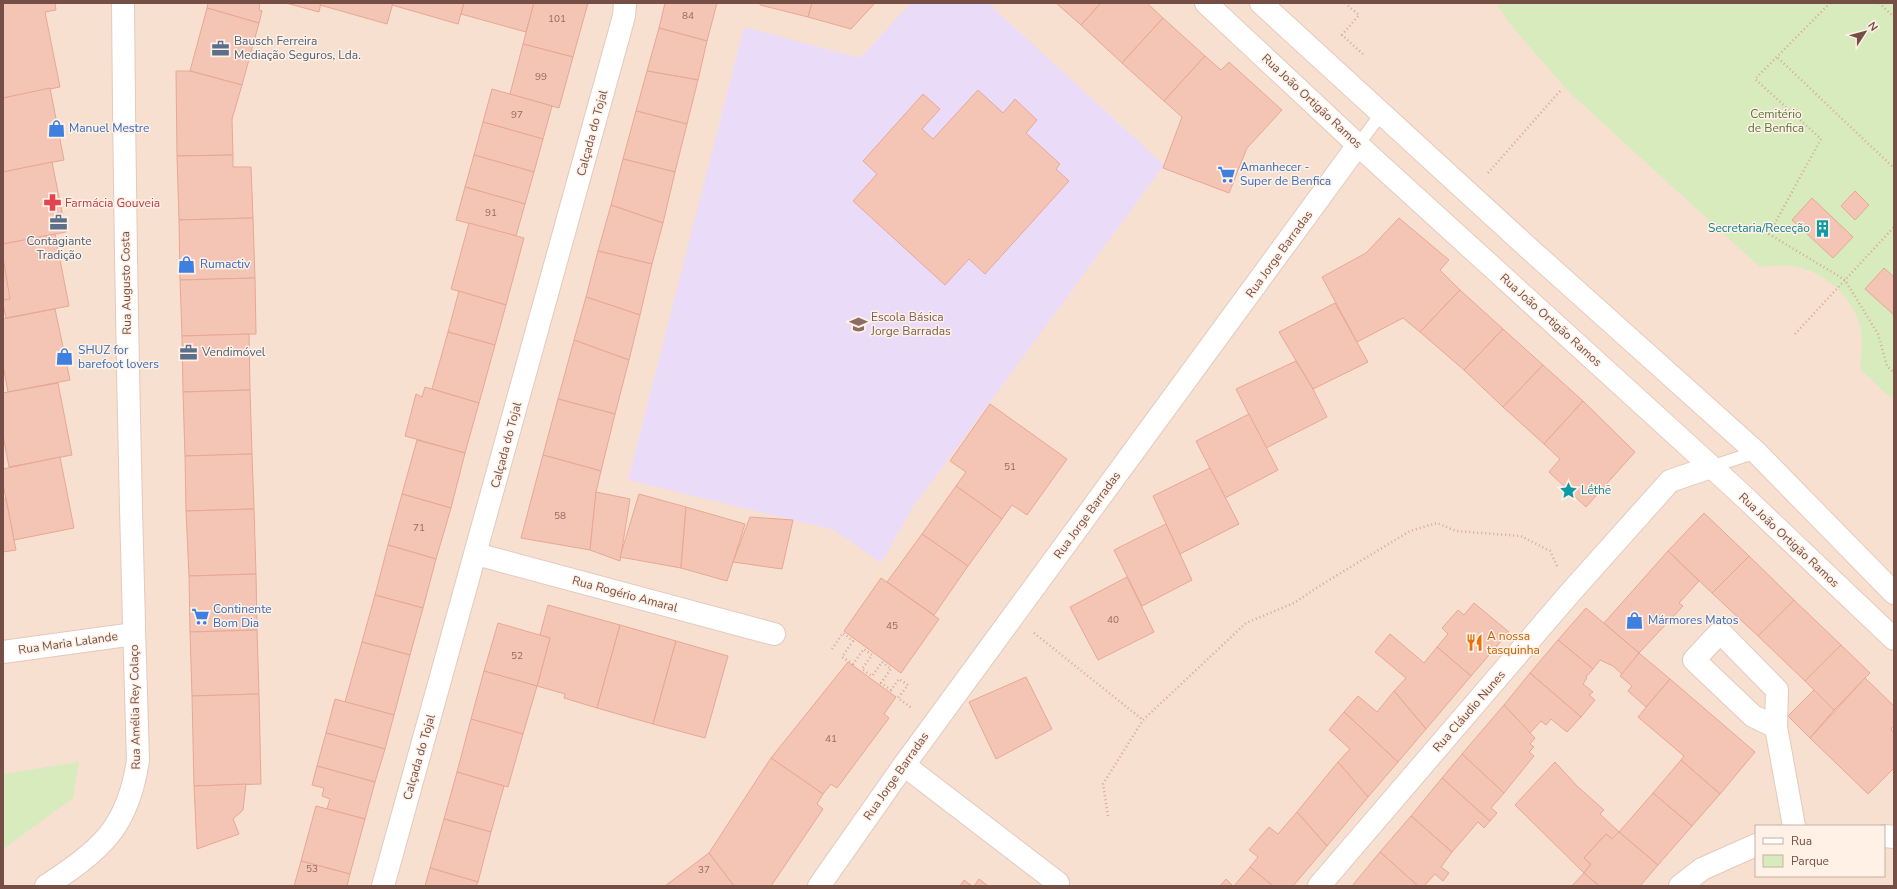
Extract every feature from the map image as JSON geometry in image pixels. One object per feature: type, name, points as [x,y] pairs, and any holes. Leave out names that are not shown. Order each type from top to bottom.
[{"type":"street","name":"Rua Augusto Costa","points":[[123,3],[126,281],[134,634]]},
{"type":"street","name":"Calçada do Tojal","points":[[383,886],[624,16],[625,3]]},
{"type":"street","name":"Rua João Ortigão Ramos","points":[[1206,3],[1358,145],[1711,466],[1894,639]]},
{"type":"street","points":[[1261,3],[1669,376],[1756,452],[1894,593]]},
{"type":"street","name":"Rua Jorge Barradas","points":[[819,886],[904,765],[1358,145]]},
{"type":"street","name":"Rua Cláudio Nunes","points":[[1319,886],[1570,593],[1670,481],[1711,466]]},
{"type":"street","name":"Rua Rogério Amaral","points":[[476,554],[774,634]]},
{"type":"street","name":"Rua Maria Lalande","points":[[3,652],[134,634]]},
{"type":"street","name":"Rua Amélia Rey Colaço","points":[[46,886],[76,866],[99,847],[113,831],[124,811],[134,784],[138,760],[134,634]]},
{"type":"street","points":[[1776,727],[1794,825]]},
{"type":"street","points":[[904,765],[1058,883],[1056,886]]},
{"type":"street","points":[[1680,886],[1702,869],[1755,845]]},
{"type":"lane","points":[[1358,145],[1381,114]]},
{"type":"lane","points":[[1711,466],[1756,452]]},
{"type":"path","points":[[1345,3],[1360,15],[1342,34],[1364,55]]},
{"type":"path","points":[[1830,3],[1778,58],[1755,79],[1821,139],[1769,234],[1845,280],[1878,334],[1886,366],[1894,373]]},
{"type":"path","points":[[1880,3],[1894,17]]},
{"type":"path","points":[[1778,58],[1894,168]]},
{"type":"path","points":[[1488,173],[1560,91]]},
{"type":"path","points":[[1795,334],[1894,227]]},
{"type":"path","points":[[1108,816],[1103,784],[1143,720],[1246,623],[1294,603],[1321,584],[1410,531],[1437,522],[1456,530],[1521,536],[1550,551],[1570,593]]},
{"type":"path","points":[[1013,616],[1143,720]]},
{"type":"path","points":[[832,649],[843,634],[853,641],[842,657],[853,664],[864,649],[872,655],[862,669],[872,676],[882,662],[891,669],[881,683],[891,690],[899,678],[908,685],[898,698],[914,710],[904,724],[924,738]]},
{"type":"shaded area","points":[[3,3],[1589,3],[1894,304],[1894,886],[3,886]]},
{"type":"shaded area","name":"Escola Básica Jorge Barradas","points":[[911,3],[988,3],[1164,165],[913,507],[881,563],[834,530],[628,480],[744,27],[860,58]]},
{"type":"green space","name":"Cemitério de Benfica","points":[[1496,3],[1894,3],[1894,401],[1860,369],[1862,345],[1861,330],[1858,319],[1853,308],[1838,289],[1828,281],[1807,270],[1787,266],[1760,267],[1569,92],[1510,24]]},
{"type":"green space","points":[[79,762],[73,798],[3,849],[3,774]]},
{"type":"building","points":[[3,3],[55,3],[56,10],[45,12],[60,87],[3,98]]},
{"type":"building","points":[[208,3],[260,3],[259,10],[262,11],[259,23],[207,8]]},
{"type":"building","points":[[286,3],[321,3],[319,12]]},
{"type":"building","points":[[321,3],[393,3],[387,24],[320,5]]},
{"type":"building","points":[[393,3],[464,3],[458,24],[392,5]]},
{"type":"building","points":[[464,3],[534,3],[526,32],[461,14]]},
{"type":"building","points":[[534,3],[588,3],[573,57],[523,44]]},
{"type":"building","points":[[665,3],[717,3],[707,41],[659,28]]},
{"type":"building","points":[[760,3],[812,3],[808,17],[760,5]]},
{"type":"building","points":[[812,3],[875,3],[851,29],[808,17]]},
{"type":"building","points":[[1056,3],[1101,3],[1081,25]]},
{"type":"building","points":[[1101,3],[1147,3],[1163,18],[1122,63],[1081,25]]},
{"type":"building","points":[[207,8],[259,23],[242,85],[190,71]]},
{"type":"building","points":[[1163,18],[1205,56],[1164,101],[1122,63]]},
{"type":"building","points":[[659,28],[707,41],[698,80],[647,71]]},
{"type":"building","points":[[523,44],[573,57],[559,108],[510,94]]},
{"type":"building","points":[[1205,56],[1221,70],[1229,62],[1282,110],[1247,148],[1229,193],[1163,168],[1182,117],[1164,101]]},
{"type":"building","points":[[176,71],[190,71],[242,85],[232,119],[233,155],[177,156]]},
{"type":"building","points":[[647,71],[698,80],[687,124],[636,111]]},
{"type":"building","points":[[50,88],[64,160],[3,172],[3,98]]},
{"type":"building","points":[[492,89],[552,106],[543,139],[483,122]]},
{"type":"building","points":[[978,90],[1003,113],[1015,99],[1037,120],[1026,133],[1060,164],[1056,169],[1069,181],[985,274],[969,259],[945,285],[853,201],[877,174],[863,161],[923,94],[940,109],[922,129],[933,139]]},
{"type":"building","points":[[636,111],[687,124],[675,172],[623,159]]},
{"type":"building","points":[[483,122],[543,139],[534,172],[474,155]]},
{"type":"building","points":[[233,155],[233,167],[251,167],[253,218],[179,220],[177,156]]},
{"type":"building","points":[[474,155],[534,172],[525,204],[465,187]]},
{"type":"building","points":[[623,159],[675,172],[663,223],[611,205]]},
{"type":"building","points":[[52,162],[66,232],[4,244],[3,172]]},
{"type":"building","points":[[465,187],[525,204],[516,236],[456,220]]},
{"type":"building","points":[[1855,191],[1869,205],[1855,220],[1841,206]]},
{"type":"building","name":"Secretaria/Receção","points":[[1812,198],[1853,237],[1833,258],[1792,220]]},
{"type":"building","points":[[611,205],[663,223],[652,264],[598,251]]},
{"type":"building","points":[[253,218],[255,278],[180,280],[179,220]]},
{"type":"building","points":[[1399,218],[1449,260],[1440,270],[1460,290],[1420,332],[1403,318],[1357,342],[1322,277],[1366,253]]},
{"type":"building","points":[[469,223],[524,238],[506,305],[451,289]]},
{"type":"building","points":[[55,234],[69,306],[6,318],[3,305],[3,244]]},
{"type":"building","points":[[598,251],[652,264],[640,315],[586,297]]},
{"type":"building","points":[[3,257],[10,299],[3,300]]},
{"type":"building","points":[[1884,268],[1894,277],[1894,315],[1865,289]]},
{"type":"building","points":[[255,278],[256,334],[182,336],[180,280]]},
{"type":"building","points":[[1460,290],[1503,329],[1464,370],[1420,332]]},
{"type":"building","points":[[459,291],[506,305],[495,345],[448,332]]},
{"type":"building","points":[[586,297],[640,315],[629,360],[574,340]]},
{"type":"building","points":[[1335,303],[1368,362],[1313,389],[1279,332]]},
{"type":"building","points":[[55,309],[70,380],[8,392],[3,365],[3,319]]},
{"type":"building","points":[[1503,329],[1543,365],[1503,407],[1464,370]]},
{"type":"building","points":[[448,332],[495,345],[479,403],[432,389]]},
{"type":"building","points":[[249,334],[250,390],[183,392],[182,336]]},
{"type":"building","points":[[574,340],[629,360],[615,414],[558,399]]},
{"type":"building","points":[[1296,361],[1313,389],[1327,417],[1266,448],[1236,389]]},
{"type":"building","points":[[1543,365],[1583,401],[1544,444],[1503,407]]},
{"type":"building","points":[[58,383],[72,455],[9,467],[3,435],[3,393]]},
{"type":"building","points":[[425,387],[479,403],[465,453],[405,436],[416,394],[422,397]]},
{"type":"building","points":[[250,390],[252,454],[185,456],[183,392]]},
{"type":"building","points":[[558,399],[615,414],[601,471],[543,455]]},
{"type":"building","points":[[1583,401],[1635,452],[1586,507],[1549,472],[1560,459],[1544,444]]},
{"type":"building","points":[[990,404],[1067,459],[1027,515],[1012,505],[1002,519],[956,486],[966,472],[950,461]]},
{"type":"building","points":[[1249,414],[1278,470],[1225,498],[1196,441]]},
{"type":"building","points":[[417,440],[465,453],[451,508],[402,494]]},
{"type":"building","points":[[252,454],[254,509],[186,511],[185,456]]},
{"type":"building","points":[[543,455],[601,471],[596,492],[590,550],[521,538]]},
{"type":"building","points":[[60,457],[74,528],[14,540],[3,484],[3,469]]},
{"type":"building","points":[[1210,468],[1239,524],[1180,554],[1153,496]]},
{"type":"building","points":[[956,486],[1002,519],[968,566],[922,534]]},
{"type":"building","points":[[596,492],[630,499],[620,561],[590,550]]},
{"type":"building","points":[[402,494],[451,508],[436,559],[388,545]]},
{"type":"building","points":[[639,494],[686,507],[681,568],[620,557]]},
{"type":"building","points":[[3,499],[6,499],[16,550],[3,552]]},
{"type":"building","points":[[686,507],[745,524],[727,581],[681,568]]},
{"type":"building","points":[[254,509],[256,574],[189,576],[186,511]]},
{"type":"building","points":[[1704,513],[1749,556],[1712,593],[1668,551]]},
{"type":"building","points":[[750,517],[793,520],[782,569],[733,562]]},
{"type":"building","points":[[1166,524],[1192,580],[1142,606],[1114,550]]},
{"type":"building","points":[[922,534],[968,566],[934,615],[887,582]]},
{"type":"building","points":[[388,545],[436,559],[423,608],[375,595]]},
{"type":"building","points":[[1668,551],[1699,581],[1679,603],[1683,606],[1639,653],[1604,623]]},
{"type":"building","points":[[1749,556],[1794,600],[1758,636],[1712,593]]},
{"type":"building","points":[[256,574],[257,630],[190,632],[189,576]]},
{"type":"building","points":[[1127,577],[1154,632],[1098,660],[1070,607]]},
{"type":"building","points":[[881,578],[939,619],[901,673],[844,631]]},
{"type":"building","points":[[375,595],[423,608],[410,655],[362,642]]},
{"type":"building","points":[[1794,600],[1841,645],[1805,681],[1758,636]]},
{"type":"building","points":[[1474,603],[1509,632],[1471,676],[1437,647],[1448,634],[1442,628],[1458,610],[1464,615]]},
{"type":"building","points":[[548,605],[620,625],[597,708],[564,698],[565,694],[537,686],[550,638],[540,635]]},
{"type":"building","points":[[1586,608],[1639,653],[1622,674],[1613,666],[1600,660],[1593,669],[1558,640]]},
{"type":"building","points":[[498,623],[550,638],[537,686],[484,671]]},
{"type":"building","points":[[620,625],[676,641],[653,724],[597,708]]},
{"type":"building","points":[[257,630],[259,694],[192,696],[190,632]]},
{"type":"building","points":[[1390,634],[1424,663],[1437,647],[1471,676],[1426,729],[1394,691],[1406,678],[1375,652]]},
{"type":"building","points":[[1558,640],[1593,669],[1586,677],[1587,678],[1583,684],[1593,692],[1589,695],[1595,700],[1581,717],[1530,673]]},
{"type":"building","points":[[676,641],[728,656],[705,738],[653,724]]},
{"type":"building","points":[[362,642],[410,655],[394,715],[345,702]]},
{"type":"building","points":[[1841,645],[1870,673],[1834,710],[1805,681]]},
{"type":"building","points":[[1639,653],[1670,679],[1646,707],[1628,691],[1632,686],[1620,676]]},
{"type":"building","points":[[848,662],[896,697],[884,714],[889,718],[837,788],[831,784],[823,794],[771,758]]},
{"type":"building","points":[[484,671],[537,686],[523,734],[471,719]]},
{"type":"building","points":[[1530,673],[1581,717],[1567,732],[1551,719],[1546,725],[1541,721],[1530,733],[1504,705]]},
{"type":"building","points":[[1026,677],[1052,729],[996,759],[969,702]]},
{"type":"building","points":[[1865,678],[1894,706],[1894,726],[1891,729],[1894,733],[1894,768],[1868,794],[1810,738]]},
{"type":"building","points":[[1670,679],[1755,752],[1720,794],[1681,760],[1684,756],[1638,717]]},
{"type":"building","points":[[1814,690],[1834,710],[1810,738],[1788,716]]},
{"type":"building","points":[[1394,691],[1426,729],[1398,762],[1344,712],[1358,696],[1377,712]]},
{"type":"building","points":[[259,694],[261,784],[194,786],[192,696]]},
{"type":"building","points":[[335,699],[394,715],[385,749],[326,733]]},
{"type":"building","points":[[1504,705],[1535,738],[1530,744],[1534,747],[1529,752],[1534,756],[1504,793],[1462,754]]},
{"type":"building","points":[[1344,712],[1398,762],[1368,797],[1338,762],[1350,749],[1329,730]]},
{"type":"building","points":[[471,719],[523,734],[508,787],[457,772]]},
{"type":"building","points":[[326,733],[385,749],[375,782],[317,766]]},
{"type":"building","points":[[1462,754],[1504,793],[1491,808],[1497,813],[1490,821],[1442,778]]},
{"type":"building","points":[[771,758],[823,794],[817,804],[823,809],[771,886],[734,886],[709,853]]},
{"type":"building","points":[[1681,760],[1720,794],[1692,826],[1653,793]]},
{"type":"building","points":[[1338,762],[1368,797],[1327,846],[1297,812]]},
{"type":"building","points":[[1555,762],[1577,786],[1604,810],[1600,814],[1619,832],[1612,839],[1606,834],[1584,858],[1591,864],[1584,873],[1515,805]]},
{"type":"building","points":[[317,766],[375,782],[365,819],[327,809],[330,799],[322,796],[324,788],[312,785]]},
{"type":"building","points":[[457,772],[504,786],[491,832],[444,819]]},
{"type":"building","points":[[1442,778],[1490,821],[1484,828],[1478,822],[1452,852],[1411,816]]},
{"type":"building","points":[[246,784],[243,810],[233,819],[239,834],[197,849],[194,786]]},
{"type":"building","points":[[1653,793],[1692,826],[1658,865],[1619,832]]},
{"type":"building","points":[[316,806],[365,819],[350,874],[301,861]]},
{"type":"building","points":[[1297,812],[1327,846],[1293,886],[1273,886],[1250,867],[1258,857],[1249,850],[1269,827],[1278,834]]},
{"type":"building","points":[[1411,816],[1452,852],[1441,867],[1449,873],[1443,881],[1435,874],[1424,886],[1418,886],[1380,852]]},
{"type":"building","points":[[444,819],[491,832],[478,882],[430,868]]},
{"type":"building","points":[[1619,832],[1658,865],[1640,886],[1599,886],[1584,873],[1591,864],[1584,858],[1606,834],[1612,839]]},
{"type":"building","points":[[1380,852],[1418,886],[1352,886]]},
{"type":"building","points":[[709,853],[734,886],[665,886]]},
{"type":"building","points":[[301,861],[350,874],[347,886],[294,886]]},
{"type":"building","points":[[1250,867],[1273,886],[1234,886]]},
{"type":"building","points":[[430,868],[478,882],[476,886],[425,886]]},
{"type":"building","points":[[1584,873],[1599,886],[1572,886]]},
{"type":"building","points":[[979,879],[988,886],[974,886]]},
{"type":"building","points":[[1226,879],[1233,886],[1220,886]]},
{"type":"building","points":[[964,880],[972,886],[960,886]]},
{"type":"place","name":"Bausch Ferreira Mediação Seguros, Lda.","points":[[221,48]]},
{"type":"place","name":"Manuel Mestre","points":[[56,128]]},
{"type":"place","name":"Amanhecer - Super de Benfica","points":[[1227,174]]},
{"type":"place","name":"Farmácia Gouveia","points":[[52,203]]},
{"type":"place","name":"Contagiante Tradição","points":[[59,222]]},
{"type":"place","name":"Secretaria/Receção","points":[[1823,228]]},
{"type":"place","name":"Rumactiv","points":[[187,264]]},
{"type":"place","name":"Escola Básica Jorge Barradas","points":[[858,324]]},
{"type":"place","name":"Vendimóvel","points":[[189,352]]},
{"type":"place","name":"SHUZ for barefoot lovers","points":[[65,357]]},
{"type":"place","name":"Lḗthē","points":[[1568,490]]},
{"type":"place","name":"Continente Bom Dia","points":[[200,616]]},
{"type":"place","name":"Mármores Matos","points":[[1635,620]]},
{"type":"place","name":"A nossa tasquinha","points":[[1474,643]]}]
